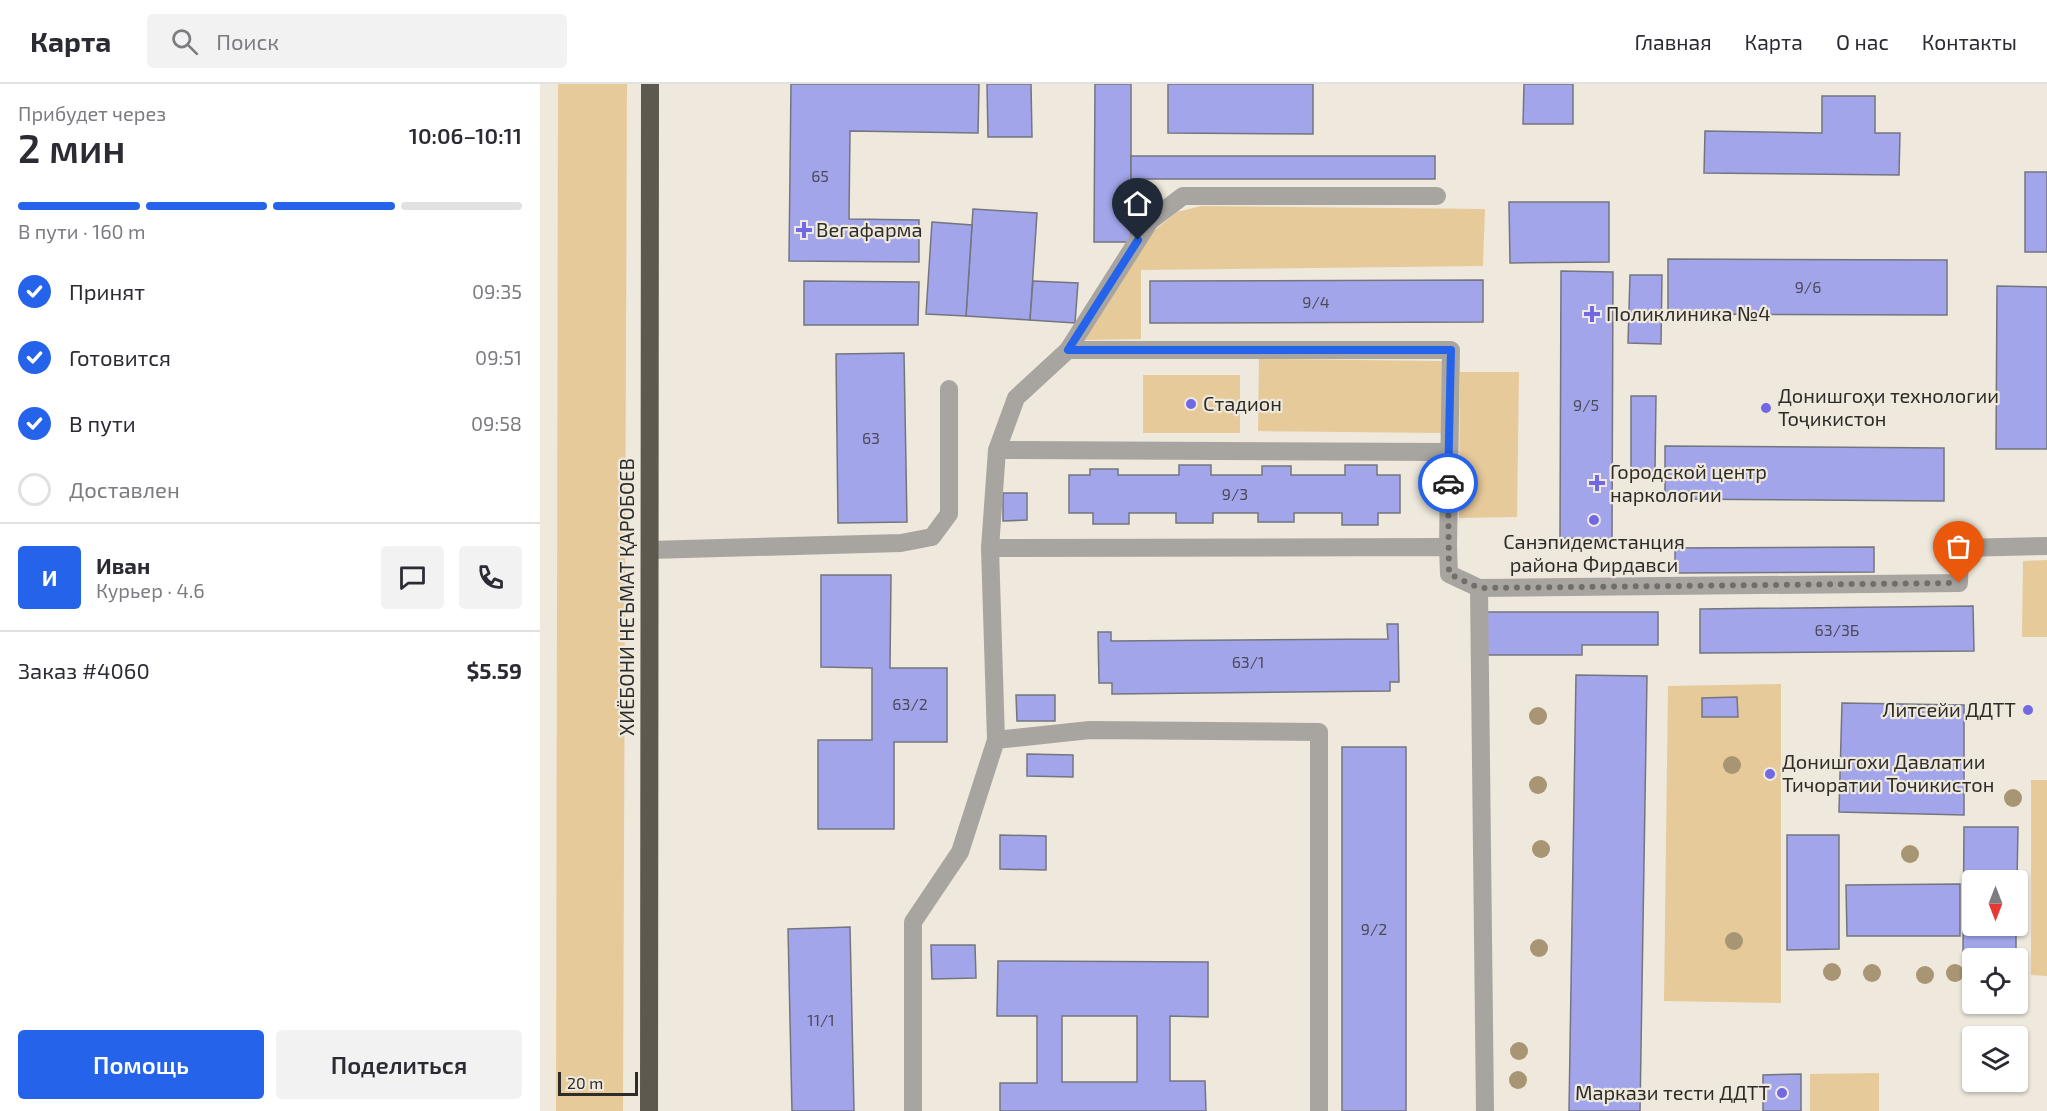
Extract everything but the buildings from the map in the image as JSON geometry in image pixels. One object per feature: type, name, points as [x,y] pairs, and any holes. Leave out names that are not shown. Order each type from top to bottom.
[{"type":"highway","name":"ХИЁБОНИ НЕЪМАТ ҚАРОБОЕВ","points":[[649,1111],[650,84]]},
{"type":"lane","points":[[913,1111],[913,922],[960,852],[996,740],[990,548],[997,450],[1016,398],[1068,350],[1150,222],[1183,196],[1437,196]]},
{"type":"lane","points":[[1068,350],[1451,350],[1448,452],[1449,574],[1479,588],[1959,583],[1960,548],[2047,546]]},
{"type":"lane","points":[[650,550],[901,543],[932,537],[949,514],[949,389]]},
{"type":"lane","points":[[997,450],[1448,452]]},
{"type":"lane","points":[[990,548],[1448,547]]},
{"type":"lane","points":[[1479,588],[1485,1111]]},
{"type":"lane","points":[[996,740],[1090,730],[1319,732],[1319,1111]]},
{"type":"shaded area","points":[[558,84],[627,84],[623,1111],[556,1111]]},
{"type":"shaded area","points":[[1201,206],[1485,209],[1483,266],[1141,270],[1141,339],[1084,340],[1149,235],[1177,212]]},
{"type":"shaded area","points":[[1259,359],[1443,361],[1442,433],[1258,431]]},
{"type":"shaded area","points":[[1460,372],[1519,372],[1517,517],[1459,518]]},
{"type":"shaded area","name":"Стадион","points":[[1143,375],[1240,375],[1240,433],[1143,433]]},
{"type":"shaded area","points":[[2047,560],[2047,637],[2022,637],[2023,561]]},
{"type":"shaded area","points":[[1781,684],[1781,1003],[1664,1001],[1668,686]]},
{"type":"shaded area","points":[[2031,780],[2047,780],[2047,976],[2031,975]]},
{"type":"shaded area","points":[[1879,1073],[1879,1111],[1810,1111],[1810,1074]]},
{"type":"way so far","points":[[1448,483],[1449,574],[1479,588],[1959,583]]},
{"type":"place","name":"Вегафарма","points":[[804,230]]},
{"type":"place","name":"Поликлиника №4","points":[[1592,314]]},
{"type":"place","name":"Стадион","points":[[1191,404]]},
{"type":"place","name":"Донишгоҳи технологии Тоҷикистон","points":[[1766,408]]},
{"type":"place","name":"Городской центр наркологии","points":[[1597,483]]},
{"type":"place","name":"Санэпидемстанция района Фирдавси","points":[[1594,520]]},
{"type":"place","name":"Литсейи ДДТТ","points":[[2028,710]]},
{"type":"place","name":"Донишгохи Давлатии Тичоратии Точикистон","points":[[1770,774]]},
{"type":"place","name":"Маркази тести ДДТТ","points":[[1782,1093]]},
{"type":"route","points":[[1138,240],[1068,350],[1451,350],[1448,483]]}]
